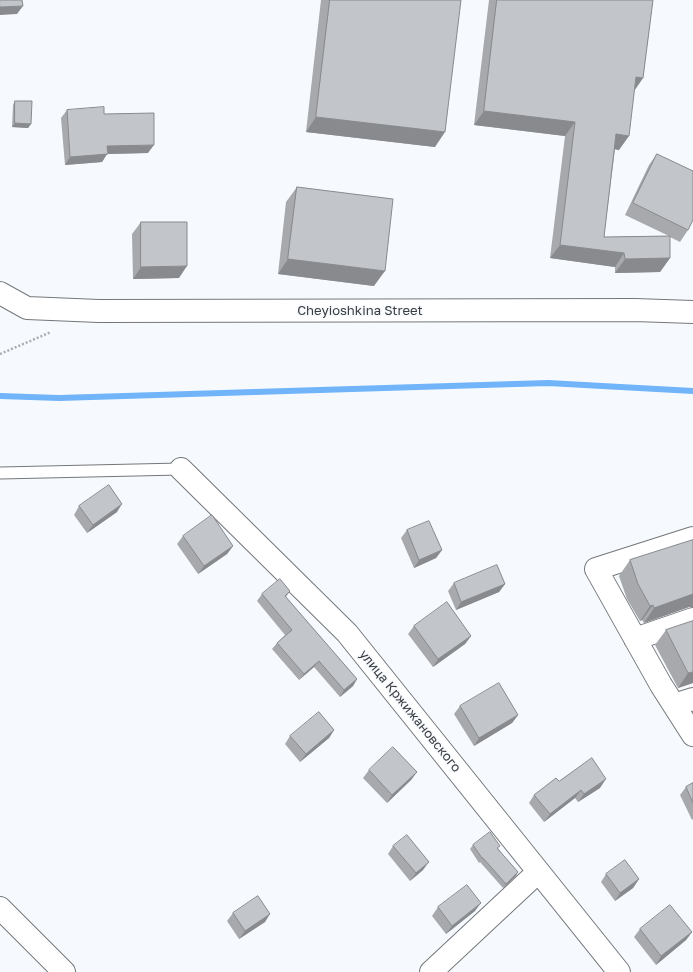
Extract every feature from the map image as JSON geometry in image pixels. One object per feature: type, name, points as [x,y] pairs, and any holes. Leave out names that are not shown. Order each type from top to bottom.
[{"type":"street","name":"Cheyioshkina Street","points":[[0,292],[27,308],[99,311],[208,312],[635,310],[693,312]]},
{"type":"street","name":"улица Кржижановского","points":[[181,468],[347,633],[619,972]]},
{"type":"street","points":[[693,538],[596,569],[661,685],[683,702],[693,735]]},
{"type":"street","points":[[635,639],[693,619]]},
{"type":"street","points":[[431,972],[538,872]]},
{"type":"street","points":[[0,908],[64,972]]},
{"type":"lane","points":[[0,474],[181,468]]},
{"type":"building","points":[[0,0],[22,0],[23,6],[0,7]]},
{"type":"building","points":[[330,0],[461,0],[445,132],[316,117]]},
{"type":"building","points":[[497,0],[653,0],[643,78],[636,77],[629,136],[616,134],[604,237],[670,236],[670,258],[625,259],[624,253],[560,245],[575,122],[484,111]]},
{"type":"building","points":[[15,101],[32,101],[31,124],[15,123]]},
{"type":"building","points":[[104,107],[104,114],[154,113],[154,145],[107,146],[108,154],[70,157],[67,110]]},
{"type":"building","points":[[657,154],[693,171],[693,220],[688,230],[633,203]]},
{"type":"building","points":[[297,187],[393,199],[385,271],[288,259]]},
{"type":"building","points":[[141,222],[187,222],[187,266],[141,267]]},
{"type":"building","points":[[109,485],[122,504],[93,525],[79,506]]},
{"type":"building","points":[[212,515],[233,546],[204,566],[183,536]]},
{"type":"building","points":[[429,521],[442,550],[419,560],[407,530]]},
{"type":"building","points":[[693,540],[693,594],[654,608],[653,605],[650,606],[638,584],[630,560]]},
{"type":"building","points":[[497,565],[505,584],[461,602],[454,583]]},
{"type":"building","points":[[280,579],[290,591],[285,596],[357,679],[344,690],[319,661],[304,674],[277,643],[292,630],[262,594]]},
{"type":"building","points":[[447,602],[471,636],[438,659],[414,626]]},
{"type":"building","points":[[693,621],[693,672],[688,673],[666,630]]},
{"type":"building","points":[[499,683],[518,715],[479,738],[460,706]]},
{"type":"building","points":[[319,712],[334,730],[306,754],[290,736]]},
{"type":"building","points":[[393,747],[417,772],[392,795],[369,770]]},
{"type":"building","points":[[592,758],[606,779],[584,794],[581,790],[550,814],[534,795],[556,778],[559,781]]},
{"type":"building","points":[[693,783],[693,803],[686,787]]},
{"type":"building","points":[[490,832],[500,846],[497,848],[518,872],[506,884],[482,858],[473,845]]},
{"type":"building","points":[[407,835],[429,862],[416,873],[393,846]]},
{"type":"building","points":[[625,860],[639,879],[620,893],[606,874]]},
{"type":"building","points":[[467,885],[481,903],[452,926],[438,907]]},
{"type":"building","points":[[258,896],[270,914],[245,931],[233,913]]},
{"type":"building","points":[[670,905],[692,932],[661,956],[640,929]]},
{"type":"waterway","points":[[0,396],[59,398],[548,383],[693,391]]}]
